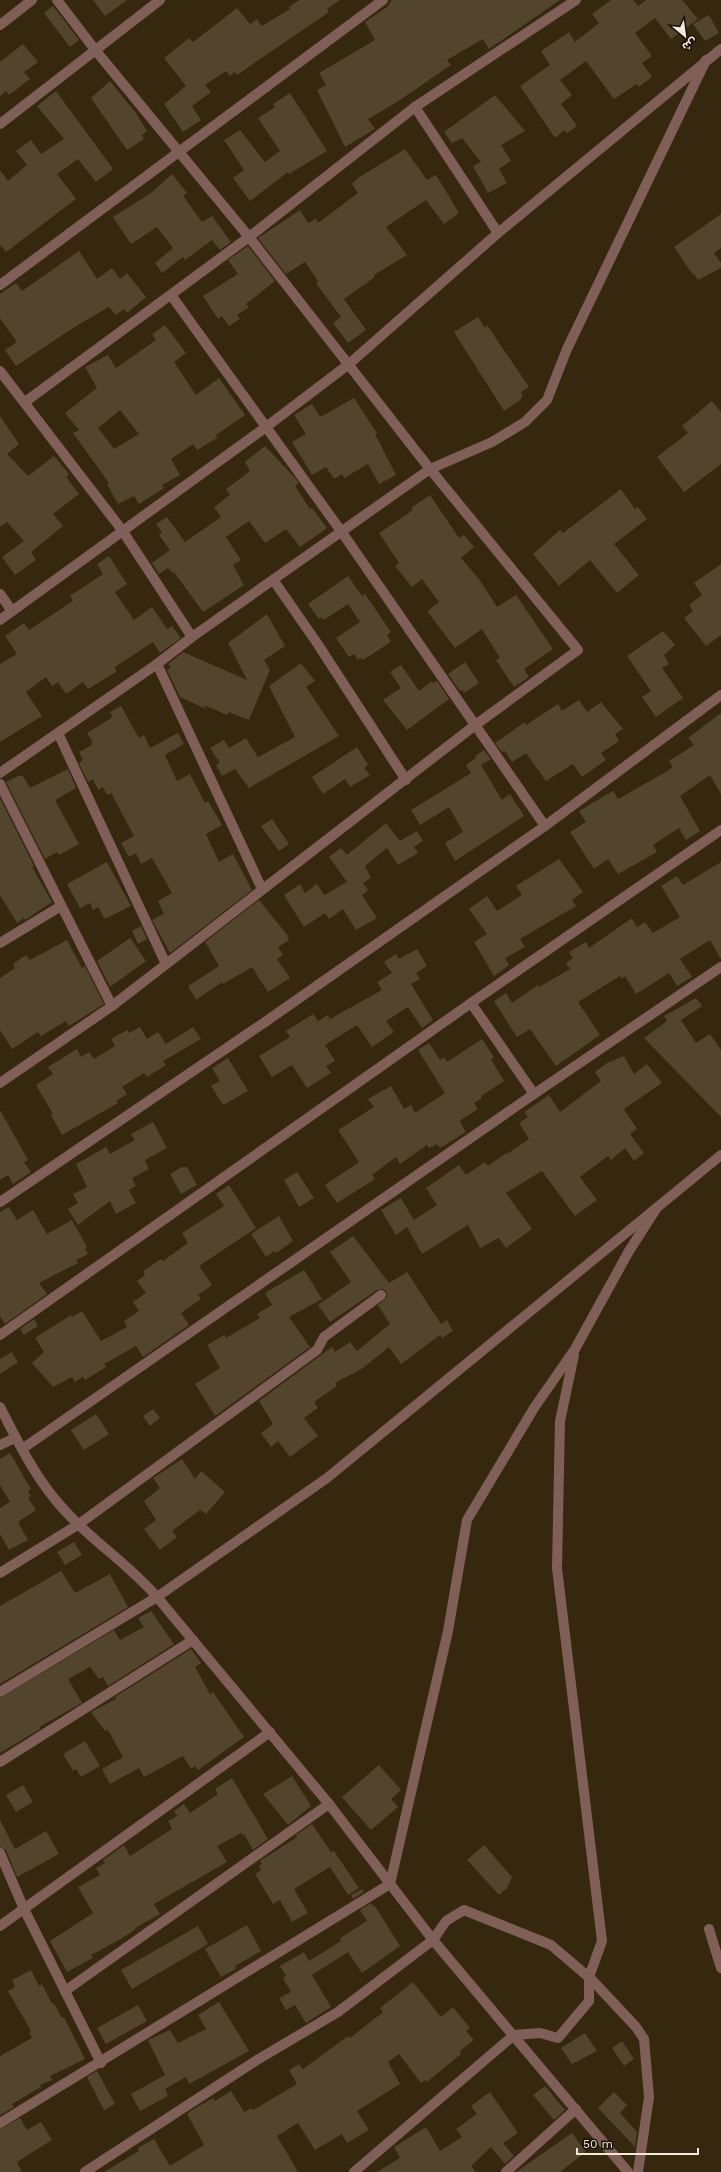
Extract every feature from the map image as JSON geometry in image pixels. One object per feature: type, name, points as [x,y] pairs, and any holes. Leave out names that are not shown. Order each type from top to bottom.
[{"type":"street","points":[[0,25],[32,0]]},
{"type":"street","points":[[0,1083],[112,1006],[474,726],[578,650],[430,469],[249,237],[96,51],[57,0]]},
{"type":"street","points":[[0,124],[160,0]]},
{"type":"street","points":[[0,285],[383,0]]},
{"type":"street","points":[[25,402],[249,237],[415,107],[576,0]]},
{"type":"street","points":[[0,620],[266,427],[349,364],[498,233],[721,49]]},
{"type":"street","points":[[0,773],[157,664],[192,637],[274,581],[341,531],[430,469],[492,442],[525,422],[547,400],[567,349],[706,60]]},
{"type":"street","points":[[415,107],[498,233]]},
{"type":"street","points":[[171,295],[341,531],[474,726],[545,826]]},
{"type":"street","points":[[0,371],[122,530],[192,637]]},
{"type":"street","points":[[274,581],[317,643],[406,780]]},
{"type":"street","points":[[0,594],[12,611]]},
{"type":"street","points":[[157,664],[262,889]]},
{"type":"street","points":[[0,1202],[268,1020],[545,826],[721,695]]},
{"type":"street","points":[[58,733],[166,964]]},
{"type":"street","points":[[0,784],[112,1006]]},
{"type":"street","points":[[0,1335],[471,1003],[721,830]]},
{"type":"street","points":[[0,943],[61,906]]},
{"type":"street","points":[[22,1449],[534,1094],[721,967]]},
{"type":"street","points":[[471,1003],[534,1094]]},
{"type":"street","points":[[0,1692],[157,1597],[327,1478],[721,1155]]},
{"type":"street","points":[[0,2123],[101,2063],[390,1884],[448,1631],[467,1520],[534,1408],[575,1349],[629,1251],[656,1209]]},
{"type":"street","points":[[0,1573],[79,1524],[317,1350],[324,1337],[381,1295]]},
{"type":"street","points":[[354,2172],[514,2035],[540,2033],[558,2038],[589,2001],[589,1977],[602,1940],[557,1568],[560,1421],[575,1349]]},
{"type":"street","points":[[0,1407],[15,1438],[54,1499],[101,1546],[132,1570],[157,1597],[329,1804],[433,1940],[628,2172]]},
{"type":"street","points":[[0,1445],[15,1438]]},
{"type":"street","points":[[0,1762],[193,1640]]},
{"type":"street","points":[[0,1926],[270,1732]]},
{"type":"street","points":[[65,1991],[329,1804]]},
{"type":"street","points":[[0,1853],[24,1909],[101,2063]]},
{"type":"street","points":[[85,2172],[257,2060],[338,2012],[433,1940],[446,1921],[464,1910],[551,1945],[589,1977],[636,2027],[644,2039],[649,2097],[638,2172]]},
{"type":"street","points":[[709,1929],[721,1968]]},
{"type":"street","points":[[506,2172],[576,2109]]},
{"type":"building","points":[[93,0],[127,0],[105,16]]},
{"type":"building","points":[[299,0],[340,0],[327,9],[329,12],[237,75],[235,72],[230,76],[226,71],[205,85],[211,92],[192,106],[201,120],[183,132],[164,104],[186,86],[164,58],[189,38],[193,42],[237,8],[250,24],[257,19],[262,26],[290,9],[289,7]]},
{"type":"building","points":[[392,0],[560,0],[489,49],[483,39],[447,60],[451,65],[397,102],[368,119],[375,129],[345,147],[317,90],[326,85],[319,73],[375,40],[365,22],[387,7]]},
{"type":"building","points":[[611,0],[633,0],[638,6],[646,0],[682,0],[698,19],[671,39],[655,18],[635,33],[652,56],[642,63],[652,77],[639,87],[637,84],[614,99],[586,61],[560,80],[572,95],[561,104],[577,126],[567,133],[564,130],[555,138],[520,86],[550,65],[541,51],[569,32],[575,42],[599,23],[592,14]]},
{"type":"building","points":[[53,6],[79,40],[70,47],[44,13]]},
{"type":"building","points":[[709,15],[719,33],[705,41],[693,24]]},
{"type":"building","points":[[23,44],[38,62],[24,72],[30,79],[9,95],[6,91],[0,96],[0,62]]},
{"type":"building","points":[[110,81],[135,112],[147,131],[142,135],[144,139],[127,150],[91,98]]},
{"type":"building","points":[[56,91],[113,169],[96,182],[78,159],[57,174],[76,199],[6,252],[0,245],[0,170],[8,181],[27,165],[16,151],[31,140],[41,154],[64,139],[37,106]]},
{"type":"building","points":[[290,93],[327,151],[289,174],[288,172],[250,201],[233,178],[244,170],[224,140],[240,130],[265,162],[280,151],[258,118],[275,107],[273,104]]},
{"type":"building","points":[[495,95],[525,131],[501,145],[511,161],[499,169],[507,183],[488,193],[473,166],[481,162],[462,138],[452,143],[444,132]]},
{"type":"building","points":[[405,149],[427,180],[436,175],[459,213],[444,224],[426,200],[386,227],[407,255],[374,275],[375,277],[344,299],[366,330],[348,343],[333,323],[341,317],[316,283],[318,281],[305,262],[286,274],[258,238],[300,210],[308,223],[316,219],[318,223],[358,193],[352,184],[358,178]]},
{"type":"building","points":[[172,174],[187,193],[183,196],[202,222],[212,216],[231,242],[220,250],[212,240],[185,260],[183,257],[162,273],[155,263],[173,248],[157,227],[131,244],[113,217],[151,193]]},
{"type":"building","points":[[721,214],[721,248],[714,253],[721,263],[721,268],[698,280],[674,247]]},
{"type":"building","points":[[248,246],[275,281],[246,304],[249,307],[237,315],[240,319],[229,326],[222,316],[218,319],[203,296],[238,274],[228,260]]},
{"type":"building","points":[[79,251],[97,279],[112,268],[120,279],[127,273],[146,297],[127,313],[124,309],[116,315],[109,307],[73,328],[16,366],[5,350],[17,342],[0,318],[0,294],[16,283],[22,291]]},
{"type":"building","points":[[478,317],[485,328],[487,325],[529,387],[521,392],[523,396],[519,401],[504,411],[454,332]]},
{"type":"building","points":[[165,325],[186,353],[174,362],[196,395],[219,378],[245,415],[216,435],[217,438],[197,450],[193,444],[171,459],[180,475],[162,485],[164,488],[139,504],[134,496],[118,504],[107,484],[109,483],[73,433],[79,430],[65,413],[97,388],[85,367],[108,355],[116,368],[156,340],[152,334]],"holes":[[[120,410],[139,434],[114,449],[98,428]]]},
{"type":"building","points":[[354,398],[377,433],[375,434],[396,475],[379,484],[368,464],[344,478],[342,474],[334,479],[326,467],[312,475],[292,442],[306,434],[294,415],[312,404],[320,417]]},
{"type":"building","points":[[712,401],[721,412],[721,464],[684,492],[657,457],[688,433],[682,426]]},
{"type":"building","points":[[0,416],[19,444],[7,454],[28,476],[54,456],[69,474],[66,477],[79,494],[53,514],[63,526],[31,552],[36,560],[15,575],[2,557],[24,541],[7,522],[0,527]]},
{"type":"building","points":[[265,446],[299,483],[295,486],[310,509],[312,508],[327,528],[300,547],[286,529],[265,543],[249,521],[226,537],[241,560],[233,565],[244,585],[203,612],[174,572],[173,573],[168,568],[159,574],[152,563],[170,550],[159,535],[162,532],[156,524],[167,517],[185,542],[221,517],[214,507],[230,495],[226,489],[250,471],[245,462]]},
{"type":"building","points":[[621,489],[635,509],[638,507],[647,519],[614,544],[639,575],[617,593],[590,560],[559,586],[533,554],[560,530],[563,533]]},
{"type":"building","points":[[430,495],[459,538],[464,535],[474,547],[461,558],[479,579],[497,607],[516,595],[553,649],[524,669],[529,677],[514,687],[496,660],[500,658],[482,629],[455,648],[427,611],[439,602],[422,579],[412,587],[395,566],[399,563],[379,533],[413,510],[411,508]]},
{"type":"building","points":[[109,556],[127,584],[115,592],[134,620],[152,607],[167,629],[172,626],[181,638],[160,653],[153,642],[115,667],[116,672],[88,689],[83,682],[66,694],[58,682],[52,686],[46,677],[26,692],[42,716],[0,742],[0,664],[17,654],[5,636],[24,623],[29,630],[73,601],[70,596],[103,574],[97,564]]},
{"type":"building","points":[[721,564],[721,635],[706,646],[684,618],[693,611],[689,605],[702,595],[694,583]]},
{"type":"building","points":[[348,576],[362,596],[365,594],[391,632],[387,635],[391,642],[363,660],[361,658],[358,660],[354,654],[349,657],[336,638],[360,622],[348,604],[324,620],[322,617],[319,619],[308,604]]},
{"type":"building","points":[[267,614],[285,646],[264,660],[270,670],[249,720],[229,712],[227,715],[204,705],[206,709],[180,697],[167,670],[171,667],[168,664],[183,652],[247,680],[228,643]]},
{"type":"building","points":[[663,631],[675,645],[664,655],[669,664],[662,668],[683,698],[656,717],[642,697],[651,691],[627,656]]},
{"type":"building","points":[[465,662],[479,683],[464,693],[462,690],[460,691],[448,674]]},
{"type":"building","points":[[301,663],[315,681],[306,687],[339,736],[249,788],[235,769],[222,776],[216,765],[220,763],[210,748],[224,740],[229,748],[246,738],[258,757],[295,737],[269,686]]},
{"type":"building","points":[[401,665],[419,691],[432,681],[433,683],[437,681],[449,699],[407,730],[383,700],[401,688],[390,672]]},
{"type":"building","points":[[579,700],[587,712],[601,702],[623,729],[615,734],[619,741],[601,753],[606,760],[582,777],[573,764],[546,781],[526,753],[512,762],[505,751],[502,752],[495,743],[525,722],[526,725],[558,704],[562,711]]},
{"type":"building","points":[[121,706],[139,738],[144,735],[150,748],[178,733],[184,744],[165,755],[177,781],[190,774],[205,803],[208,801],[222,825],[206,834],[219,862],[233,854],[252,890],[170,953],[152,920],[164,914],[158,901],[172,893],[152,858],[141,864],[136,853],[129,857],[121,843],[134,836],[111,793],[107,795],[103,787],[98,790],[93,779],[88,782],[79,763],[83,760],[79,752],[92,745],[91,743],[93,742],[87,733],[113,717],[110,712]]},
{"type":"building","points":[[721,713],[721,794],[710,775],[680,796],[700,831],[686,840],[679,828],[653,845],[657,852],[618,874],[608,859],[594,869],[570,832],[586,822],[579,811],[613,791],[618,799],[673,767],[669,761],[694,745],[688,738]]},
{"type":"building","points":[[357,747],[368,765],[364,768],[370,775],[350,787],[345,779],[323,794],[312,777]]},
{"type":"building","points":[[484,750],[491,759],[481,765],[502,800],[510,794],[524,816],[455,861],[445,843],[463,832],[449,807],[420,825],[411,810],[471,773],[466,765]]},
{"type":"building","points":[[68,769],[76,788],[55,800],[79,844],[59,855],[57,852],[45,859],[6,782],[18,776],[23,776],[30,788]]},
{"type":"building","points":[[0,798],[34,866],[32,867],[52,902],[25,920],[24,918],[17,923],[0,895]]},
{"type":"building","points":[[272,819],[289,844],[279,851],[261,826]]},
{"type":"building","points":[[386,823],[400,841],[417,831],[423,841],[414,847],[418,853],[398,865],[387,848],[365,866],[371,878],[363,883],[368,890],[362,895],[377,918],[356,930],[343,909],[329,919],[325,913],[304,927],[284,895],[300,884],[305,893],[317,884],[324,895],[347,882],[329,857],[341,848],[347,855]]},
{"type":"building","points":[[559,859],[583,892],[572,900],[576,906],[520,939],[525,947],[505,958],[509,965],[494,976],[474,942],[487,934],[469,909],[487,896],[497,911],[522,895],[516,886]]},
{"type":"building","points":[[107,862],[131,906],[105,919],[98,907],[93,910],[90,903],[80,908],[67,884]]},
{"type":"building","points":[[721,862],[721,959],[710,940],[680,959],[692,977],[677,986],[669,973],[636,994],[625,976],[622,979],[620,976],[578,1002],[600,1035],[556,1066],[530,1029],[517,1037],[494,1001],[506,993],[512,1003],[538,985],[539,987],[570,969],[566,963],[573,958],[569,952],[586,942],[589,948],[632,918],[637,927],[645,922],[653,933],[680,917],[661,886],[677,876],[683,885]]},
{"type":"building","points":[[259,900],[289,937],[287,938],[289,940],[278,947],[283,955],[277,959],[290,978],[268,992],[252,967],[223,984],[222,982],[196,1000],[188,986],[219,966],[205,942]]},
{"type":"building","points":[[141,926],[147,939],[138,944],[132,931]]},
{"type":"building","points":[[130,938],[146,961],[110,987],[97,961]]},
{"type":"building","points":[[67,940],[82,968],[85,966],[104,1004],[69,1026],[66,1021],[41,1036],[38,1032],[12,1049],[0,1030],[0,978],[15,968],[13,964],[26,955],[30,960]]},
{"type":"building","points":[[417,949],[427,966],[416,973],[420,979],[411,984],[433,1020],[422,1028],[408,1007],[386,1021],[394,1032],[372,1047],[357,1025],[325,1045],[335,1061],[326,1066],[331,1073],[307,1088],[292,1065],[272,1077],[259,1056],[290,1037],[286,1031],[313,1014],[318,1021],[328,1015],[330,1019],[382,990],[377,982],[392,973],[384,962],[396,954],[399,959]]},
{"type":"building","points":[[696,998],[702,1006],[681,1020],[696,1043],[710,1034],[721,1050],[721,1117],[644,1038],[667,1021],[664,1016]]},
{"type":"building","points":[[140,1027],[147,1039],[158,1032],[166,1044],[193,1027],[201,1039],[163,1061],[166,1065],[147,1077],[144,1073],[122,1087],[127,1094],[116,1101],[118,1103],[62,1135],[51,1115],[53,1114],[36,1085],[53,1074],[48,1067],[77,1049],[81,1057],[89,1052],[94,1059],[115,1046],[111,1039],[127,1030],[129,1033]]},
{"type":"building","points":[[482,1039],[494,1057],[491,1059],[504,1081],[481,1096],[482,1098],[474,1103],[478,1109],[461,1120],[460,1122],[466,1132],[440,1148],[437,1144],[429,1148],[427,1145],[400,1164],[396,1157],[372,1175],[375,1179],[337,1203],[325,1185],[359,1162],[338,1130],[374,1107],[368,1099],[391,1086],[404,1109],[411,1105],[415,1113],[445,1093],[418,1050],[429,1043],[440,1060],[444,1057],[447,1062]]},
{"type":"building","points":[[624,1056],[634,1074],[647,1064],[662,1083],[624,1109],[637,1129],[630,1134],[644,1153],[634,1161],[625,1148],[611,1160],[608,1156],[580,1177],[597,1200],[575,1216],[542,1171],[506,1193],[532,1229],[506,1248],[499,1238],[480,1248],[468,1225],[422,1254],[407,1227],[396,1235],[381,1210],[401,1198],[414,1220],[437,1205],[426,1188],[459,1165],[466,1175],[485,1162],[488,1166],[506,1153],[507,1154],[529,1139],[519,1123],[528,1117],[524,1112],[549,1095],[560,1112],[601,1081],[595,1072],[607,1063]]},
{"type":"building","points":[[228,1058],[248,1091],[223,1105],[211,1086],[220,1081],[212,1068]]},
{"type":"building","points":[[0,1110],[28,1160],[24,1162],[31,1172],[13,1184],[8,1175],[0,1180]]},
{"type":"building","points":[[153,1122],[167,1148],[145,1160],[149,1169],[132,1178],[136,1186],[129,1190],[136,1203],[116,1214],[110,1201],[78,1225],[68,1209],[78,1203],[73,1194],[87,1187],[76,1164],[106,1147],[110,1154],[135,1140],[131,1134]]},
{"type":"building","points":[[182,1167],[187,1167],[197,1185],[181,1194],[170,1174]]},
{"type":"building","points":[[297,1172],[314,1198],[299,1207],[284,1180]]},
{"type":"building","points":[[229,1185],[256,1228],[199,1266],[212,1285],[198,1295],[201,1299],[181,1313],[189,1325],[143,1357],[136,1346],[104,1364],[106,1367],[85,1380],[83,1377],[75,1382],[72,1377],[53,1387],[32,1363],[44,1352],[35,1338],[71,1315],[72,1317],[82,1311],[101,1341],[127,1327],[124,1321],[139,1311],[133,1302],[146,1293],[137,1281],[145,1275],[143,1271],[161,1259],[163,1261],[188,1243],[182,1233],[224,1206],[216,1194]]},
{"type":"building","points":[[9,1207],[17,1220],[33,1210],[47,1234],[72,1220],[87,1247],[85,1248],[88,1254],[76,1260],[78,1263],[39,1283],[47,1294],[5,1324],[0,1316],[0,1212]]},
{"type":"building","points":[[279,1216],[293,1241],[276,1253],[274,1251],[266,1257],[251,1234]]},
{"type":"building","points":[[353,1236],[389,1283],[407,1272],[441,1324],[447,1320],[453,1331],[442,1338],[440,1335],[401,1364],[389,1347],[363,1368],[335,1383],[337,1386],[314,1402],[318,1408],[304,1418],[318,1436],[290,1457],[278,1441],[271,1447],[261,1433],[273,1424],[259,1401],[332,1347],[335,1352],[350,1342],[357,1351],[390,1324],[378,1305],[387,1297],[386,1291],[383,1289],[377,1290],[330,1322],[318,1305],[351,1282],[330,1252]]},
{"type":"building","points":[[304,1270],[322,1299],[289,1317],[310,1347],[215,1416],[195,1384],[220,1368],[207,1345],[224,1335],[226,1338],[260,1318],[257,1314],[272,1305],[265,1293]]},
{"type":"building","points":[[34,1319],[38,1326],[24,1335],[20,1329]]},
{"type":"building","points":[[12,1352],[18,1362],[0,1374],[0,1359]]},
{"type":"building","points":[[153,1409],[160,1418],[150,1426],[143,1416]]},
{"type":"building","points":[[96,1414],[109,1434],[84,1450],[71,1430]]},
{"type":"building","points":[[10,1453],[31,1489],[28,1491],[31,1496],[28,1498],[36,1510],[18,1522],[28,1540],[9,1550],[0,1534],[0,1508],[10,1502],[0,1485],[0,1459]]},
{"type":"building","points":[[182,1459],[195,1479],[201,1471],[225,1492],[206,1514],[200,1510],[172,1531],[177,1537],[160,1550],[144,1529],[156,1520],[144,1501],[160,1488],[153,1478]]},
{"type":"building","points":[[74,1542],[82,1555],[65,1565],[57,1552]]},
{"type":"building","points":[[61,1571],[75,1593],[110,1574],[128,1607],[0,1684],[0,1606]]},
{"type":"building","points":[[151,1611],[174,1644],[108,1686],[103,1677],[99,1679],[90,1667],[68,1679],[82,1703],[39,1727],[40,1729],[0,1753],[0,1698],[114,1630],[120,1640],[144,1627],[138,1618]]},
{"type":"building","points":[[191,1649],[201,1663],[195,1667],[210,1694],[213,1692],[244,1737],[198,1770],[195,1766],[191,1769],[183,1756],[144,1777],[139,1768],[110,1784],[102,1769],[123,1757],[108,1730],[105,1731],[91,1712],[116,1699],[115,1697]]},
{"type":"building","points":[[85,1741],[100,1766],[81,1777],[76,1769],[73,1771],[63,1754]]},
{"type":"building","points":[[379,1765],[401,1790],[391,1799],[398,1807],[371,1830],[342,1797]]},
{"type":"building","points":[[292,1776],[311,1806],[288,1825],[263,1794]]},
{"type":"building","points":[[232,1778],[268,1839],[253,1850],[244,1834],[243,1835],[241,1833],[217,1846],[227,1862],[154,1904],[160,1914],[135,1928],[136,1929],[121,1939],[91,1955],[93,1958],[67,1972],[50,1941],[93,1913],[78,1887],[100,1875],[96,1868],[105,1863],[103,1860],[124,1845],[130,1856],[172,1829],[168,1821],[177,1816],[174,1811],[184,1804],[190,1813],[218,1794],[215,1789]]},
{"type":"building","points":[[23,1785],[33,1802],[16,1812],[6,1795]]},
{"type":"building","points":[[0,1820],[15,1849],[46,1831],[59,1854],[17,1877],[6,1850],[0,1847]]},
{"type":"building","points":[[312,1824],[331,1852],[334,1851],[359,1888],[348,1895],[330,1867],[294,1889],[308,1913],[292,1922],[280,1900],[273,1904],[255,1874],[261,1870],[259,1866],[262,1864],[260,1861],[297,1837],[296,1835]]},
{"type":"building","points":[[484,1845],[512,1877],[507,1888],[499,1895],[467,1860]]},
{"type":"building","points":[[362,1889],[364,1892],[353,1899],[351,1895]]},
{"type":"building","points":[[371,1903],[374,1907],[375,1906],[400,1946],[362,1973],[348,1952],[312,1975],[331,2007],[306,2023],[295,2005],[286,2010],[279,1998],[291,1992],[283,1978],[286,1976],[280,1966],[304,1952],[309,1961],[341,1941],[340,1938],[367,1921],[360,1910]]},
{"type":"building","points":[[247,1925],[261,1951],[235,1966],[236,1969],[221,1977],[205,1949]]},
{"type":"building","points":[[198,1926],[208,1944],[132,1989],[121,1970]]},
{"type":"building","points":[[31,1970],[39,1986],[42,1984],[52,2004],[54,2003],[62,2018],[64,2017],[85,2059],[50,2076],[52,2080],[40,2085],[41,2087],[12,2104],[14,2107],[0,2115],[0,2056],[32,2038],[29,2032],[31,2031],[8,1991],[15,1987],[12,1980]]},
{"type":"building","points":[[413,1982],[441,2017],[453,2007],[470,2028],[466,2031],[474,2040],[460,2051],[461,2054],[427,2082],[425,2080],[421,2083],[399,2054],[388,2062],[400,2084],[357,2111],[369,2130],[347,2143],[342,2134],[315,2150],[298,2123],[277,2136],[298,2172],[104,2172],[139,2151],[138,2148],[154,2139],[170,2166],[204,2145],[187,2114],[192,2110],[213,2098],[215,2101],[231,2091],[244,2112],[252,2108],[253,2110],[297,2084],[289,2070],[299,2064],[303,2069],[348,2036],[350,2038],[383,2012],[380,2008]]},
{"type":"building","points":[[219,2002],[249,2051],[189,2084],[186,2077],[165,2089],[168,2096],[140,2111],[131,2094],[165,2075],[148,2040],[170,2030],[178,2043],[206,2029],[198,2015]]},
{"type":"building","points":[[138,2005],[147,2021],[106,2044],[97,2028]]},
{"type":"building","points":[[585,2033],[597,2051],[572,2064],[561,2048]]},
{"type":"building","points":[[622,2041],[634,2059],[624,2066],[612,2048]]},
{"type":"building","points":[[97,2071],[115,2104],[104,2110],[87,2077]]},
{"type":"building","points":[[545,2086],[565,2110],[554,2120],[533,2095]]},
{"type":"building","points":[[490,2092],[518,2133],[503,2143],[514,2156],[505,2164],[491,2147],[471,2166],[476,2172],[377,2172],[400,2158],[394,2147],[426,2127],[440,2151],[462,2137],[456,2129],[477,2114],[471,2106]]},
{"type":"building","points":[[614,2092],[627,2105],[620,2113],[637,2132],[635,2147],[598,2108]]},
{"type":"building","points":[[20,2118],[27,2130],[41,2122],[52,2140],[17,2162],[22,2172],[0,2172],[0,2129]]},
{"type":"building","points":[[572,2133],[586,2152],[560,2172],[516,2172]]}]
